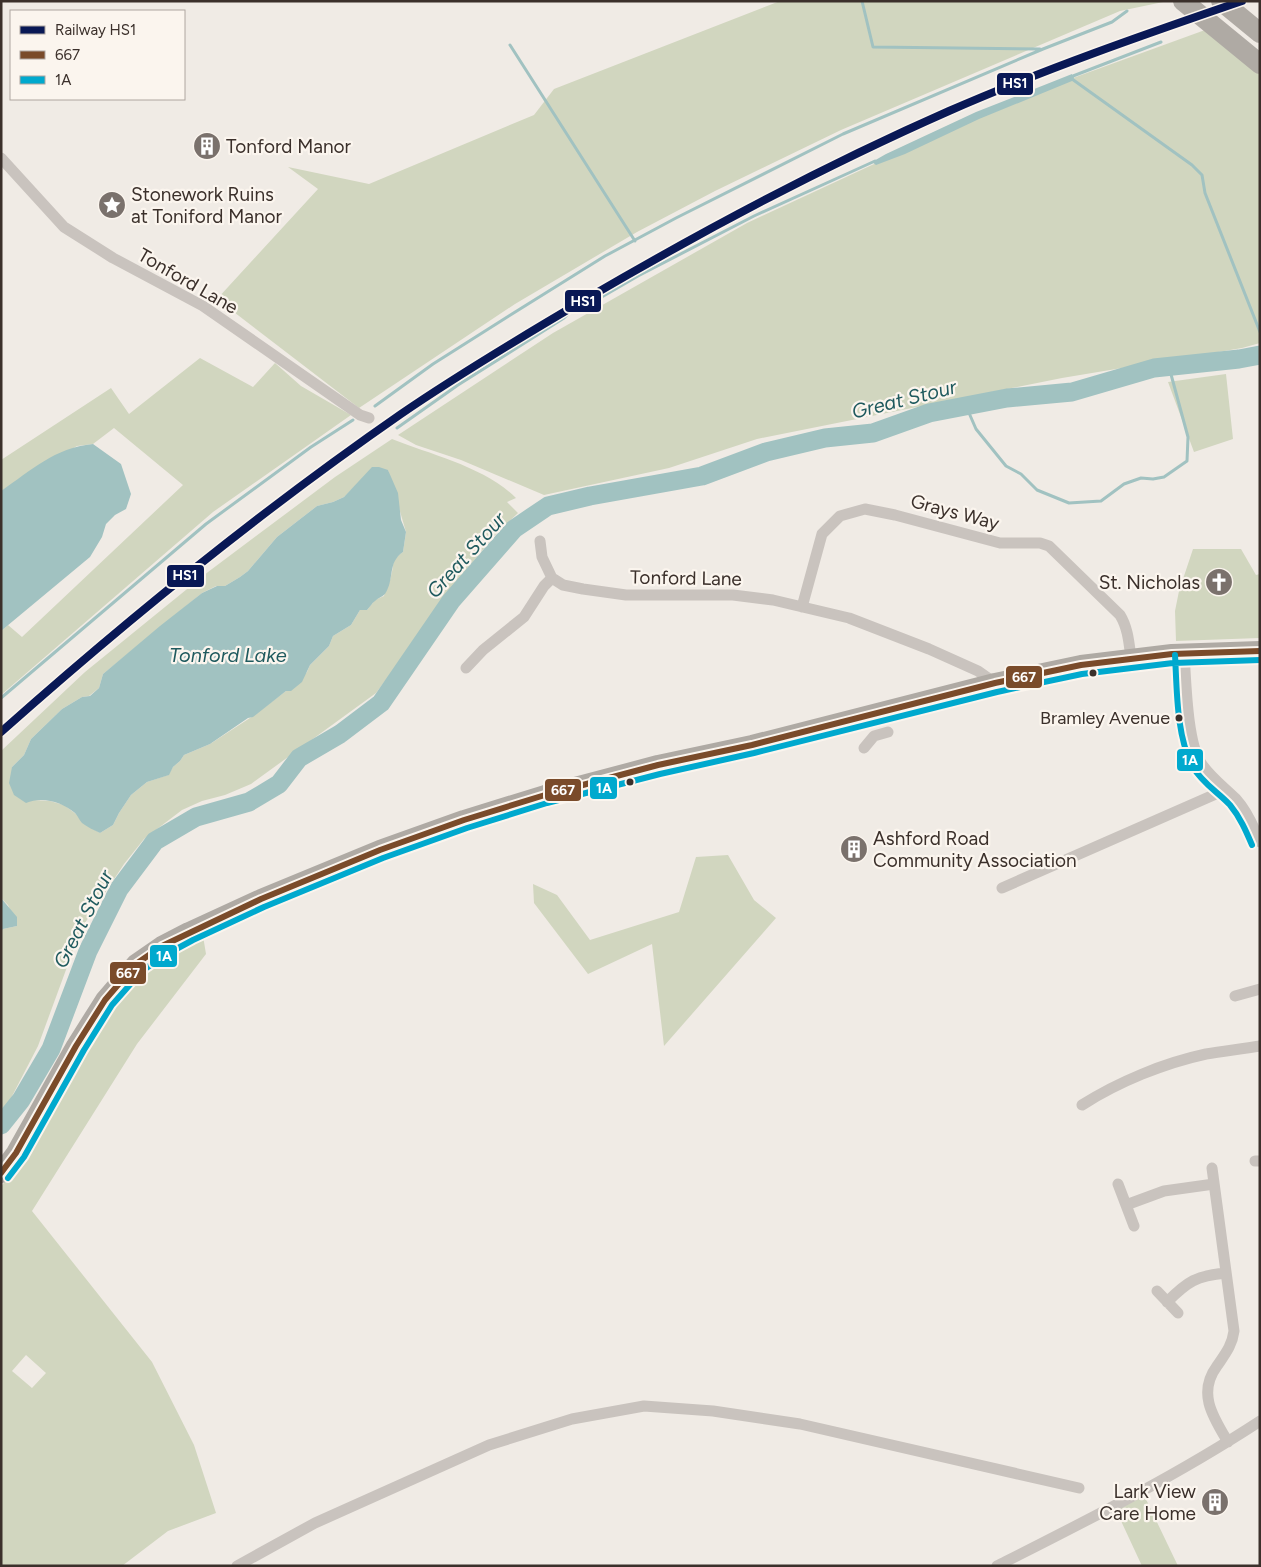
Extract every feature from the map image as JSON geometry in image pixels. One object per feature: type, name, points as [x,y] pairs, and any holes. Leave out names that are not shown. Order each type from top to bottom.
[{"type":"highway","points":[[1182,1],[1260,64]]},
{"type":"highway","points":[[1221,1],[1260,33]]},
{"type":"highway","points":[[1,1172],[16,1153],[76,1046],[105,1000],[136,964],[162,946],[216,918],[380,850],[464,820],[545,795],[658,765],[752,745],[995,683],[1081,665],[1131,658],[1260,651]]},
{"type":"street","name":"Tonford Lane","points":[[1,158],[64,227],[113,258],[203,306],[360,415],[369,418]]},
{"type":"street","name":"Grays Way","points":[[802,607],[822,534],[840,516],[865,509],[895,515],[1000,543],[1040,543],[1049,546],[1120,616],[1125,623],[1128,634],[1131,658]]},
{"type":"street","points":[[466,668],[478,647],[524,617],[544,586],[552,578],[542,557],[540,541]]},
{"type":"street","name":"Tonford Lane","points":[[552,578],[562,585],[606,593],[647,596],[740,596],[773,600],[849,618],[978,671],[995,683]]},
{"type":"street","points":[[1184,654],[1191,736],[1194,750],[1200,763],[1235,799],[1250,818],[1260,842]]},
{"type":"street","points":[[864,748],[874,736],[888,732]]},
{"type":"street","points":[[1002,888],[1225,790]]},
{"type":"street","points":[[1235,996],[1260,989]]},
{"type":"street","points":[[1082,1105],[1104,1091],[1149,1071],[1205,1054],[1260,1046]]},
{"type":"street","points":[[1212,1168],[1234,1331],[1233,1341],[1210,1376],[1207,1386],[1207,1398],[1210,1410],[1228,1442]]},
{"type":"street","points":[[1118,1184],[1134,1226]]},
{"type":"street","points":[[1126,1205],[1164,1192],[1214,1184]]},
{"type":"street","points":[[1167,1302],[1185,1284],[1202,1276],[1226,1273]]},
{"type":"street","points":[[1157,1292],[1178,1313]]},
{"type":"street","points":[[236,1566],[315,1523],[488,1445],[572,1419],[644,1406],[713,1411],[800,1424],[1079,1488]]},
{"type":"street","points":[[997,1566],[1108,1510],[1228,1442],[1260,1421]]},
{"type":"green space","points":[[780,1],[1168,1],[1120,11],[841,130],[715,191],[637,232],[515,304],[359,408],[217,299],[318,189],[288,167],[369,184],[534,115],[554,89]]},
{"type":"green space","points":[[1205,30],[1260,74],[1260,343],[1242,348],[1062,378],[757,439],[669,468],[544,495],[461,460],[416,445],[398,435],[553,333],[747,223],[928,139],[1073,78]]},
{"type":"green space","points":[[200,358],[253,387],[275,363],[301,386],[351,415],[213,512],[1,695],[1,631],[8,625],[22,637],[183,485],[114,428],[93,444],[77,446],[1,491],[1,460],[111,388],[129,414]]},
{"type":"green space","points":[[1226,374],[1233,439],[1194,452],[1168,382]]},
{"type":"green space","points":[[392,439],[457,463],[489,478],[516,498],[507,502],[518,513],[496,534],[467,569],[452,594],[376,693],[251,784],[182,810],[144,839],[124,864],[81,929],[38,1046],[1,1114],[1,932],[3,929],[17,926],[8,905],[1,898],[1,751],[85,672],[208,572],[335,477]],"holes":[[[388,470],[406,532],[403,552],[395,560],[384,596],[375,600],[367,610],[360,610],[351,625],[333,636],[329,646],[310,665],[307,672],[286,691],[253,716],[210,744],[184,755],[168,775],[147,782],[131,795],[113,825],[100,833],[83,823],[76,814],[64,805],[50,801],[33,800],[12,767],[24,755],[31,739],[62,709],[82,697],[89,696],[99,688],[103,674],[202,593],[216,586],[225,586],[248,571],[277,537],[317,506],[344,497],[357,484]]]},
{"type":"green space","points":[[1193,549],[1241,549],[1256,575],[1260,574],[1260,638],[1176,641],[1175,611],[1179,591]]},
{"type":"green space","points":[[728,855],[754,900],[776,918],[664,1046],[652,944],[588,974],[534,903],[533,884],[557,895],[590,940],[679,912],[696,857]]},
{"type":"green space","points":[[203,936],[206,954],[137,1044],[32,1211],[152,1362],[194,1445],[216,1513],[168,1531],[122,1566],[1,1566],[1,1187],[23,1155],[90,1033],[131,981],[154,962]],"holes":[[[26,1355],[46,1373],[32,1388],[12,1371]]]},
{"type":"green space","points":[[1143,1493],[1178,1566],[1142,1566],[1115,1508]]},
{"type":"water","points":[[1072,74],[1072,81],[979,119],[905,154],[876,165],[872,162],[976,112]]},
{"type":"water","points":[[93,444],[121,464],[131,494],[126,509],[115,515],[106,524],[102,537],[90,557],[1,631],[1,491],[55,455],[79,446]]},
{"type":"water","name":"Tonford Lake","points":[[372,467],[388,470],[398,493],[401,520],[406,532],[403,552],[395,561],[390,583],[385,594],[367,610],[360,610],[351,625],[333,636],[329,646],[310,665],[302,682],[291,691],[286,691],[253,717],[248,718],[210,744],[184,755],[173,767],[169,775],[147,782],[131,795],[113,825],[100,833],[82,823],[75,813],[58,803],[39,800],[26,803],[14,795],[9,783],[12,767],[24,755],[31,739],[62,709],[82,697],[90,696],[99,688],[103,674],[160,626],[202,593],[217,586],[225,586],[248,571],[277,537],[317,506],[344,497]]},
{"type":"water","points":[[1,898],[17,917],[17,926],[3,929],[1,932]]},
{"type":"waterway","points":[[862,1],[873,47],[1040,49]]},
{"type":"waterway","points":[[375,406],[433,364],[520,309],[605,256],[676,218],[843,134],[1043,49],[1112,22],[1127,11]]},
{"type":"waterway","points":[[1161,42],[1073,76],[1072,79],[1192,165],[1202,175],[1205,193],[1260,332]]},
{"type":"waterway","points":[[510,45],[635,241]]},
{"type":"waterway","points":[[397,428],[458,385],[564,318],[571,311],[581,309],[638,276],[754,216],[875,161]]},
{"type":"waterway","name":"Great Stour","points":[[1,1125],[21,1100],[51,1049],[88,951],[119,889],[155,841],[196,817],[249,802],[279,784],[299,758],[340,734],[381,703],[451,601],[514,529],[548,506],[590,496],[702,476],[766,452],[825,438],[873,433],[929,413],[1007,398],[1072,392],[1154,368],[1260,355]]},
{"type":"waterway","points":[[966,406],[976,429],[1006,466],[1021,474],[1037,490],[1069,503],[1101,501],[1124,484],[1141,478],[1153,479],[1164,477],[1187,461],[1188,437],[1169,367]]},
{"type":"waterway","points":[[1,698],[206,524],[311,447],[353,420]]},
{"type":"rail line","name":"HS1","points":[[1,732],[97,648],[246,527],[401,414],[492,355],[562,313],[630,273],[810,176],[902,132],[1058,67],[1242,1]]},
{"type":"transit line","name":"667","points":[[1,1173],[16,1153],[76,1046],[105,1000],[136,964],[162,946],[261,899],[380,850],[464,820],[545,795],[658,765],[752,745],[995,683],[1081,665],[1172,654],[1260,651]]},
{"type":"transit line","name":"1A","points":[[1175,655],[1178,712],[1187,755],[1201,778],[1234,810],[1252,845]]},
{"type":"transit line","name":"1A","points":[[8,1178],[24,1157],[84,1050],[112,1005],[142,971],[167,954],[193,940],[264,907],[383,858],[467,828],[547,803],[660,774],[754,753],[997,692],[1082,674],[1173,663],[1260,660]]},
{"type":"place","name":"Tonford Manor","points":[[207,146]]},
{"type":"place","name":"Stonework Ruins at Toniford Manor","points":[[112,205]]},
{"type":"place","name":"St. Nicholas","points":[[1219,582]]},
{"type":"place","name":"Bramley Avenue","points":[[1179,718]]},
{"type":"place","name":"Ashford Road Community Association","points":[[854,849]]},
{"type":"place","name":"Lark View Care Home","points":[[1215,1502]]}]
